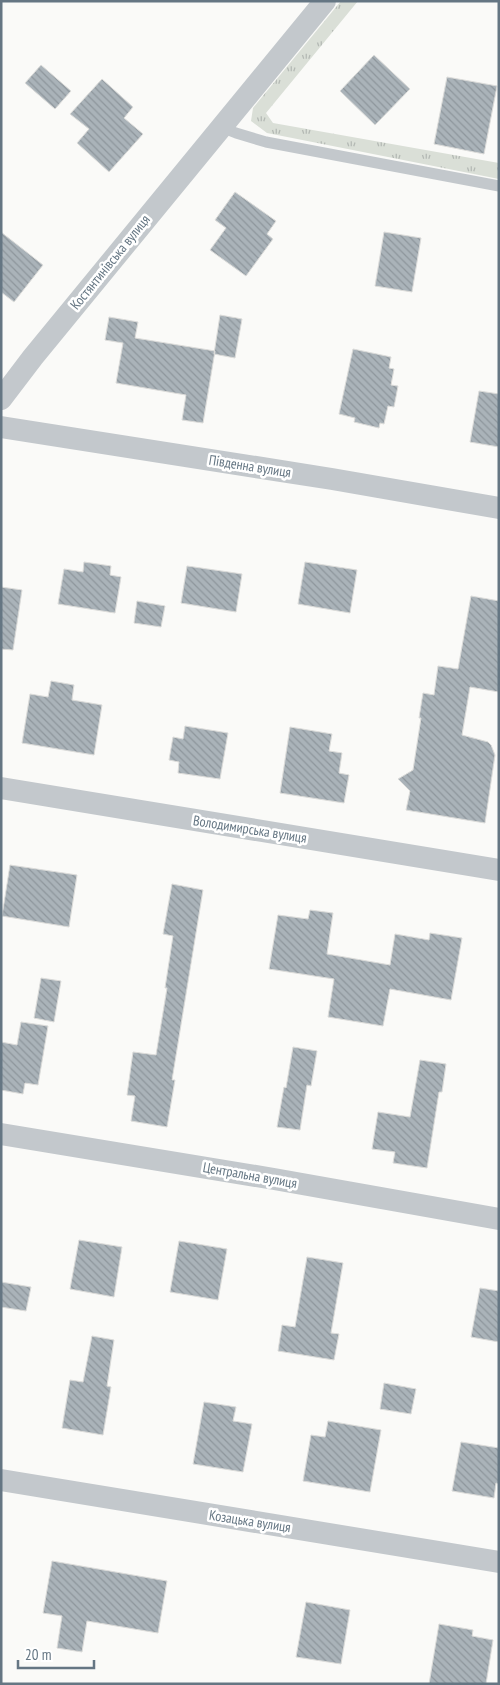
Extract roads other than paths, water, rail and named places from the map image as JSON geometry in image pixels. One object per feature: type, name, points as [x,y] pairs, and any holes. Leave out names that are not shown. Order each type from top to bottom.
[{"type":"street","name":"Костянтинівська вулиця","points":[[1,399],[39,349],[325,1]]},
{"type":"street","name":"Південна вулиця","points":[[1,427],[332,479],[499,508]]},
{"type":"street","name":"Володимирська вулиця","points":[[1,788],[499,870]]},
{"type":"street","name":"Центральна вулиця","points":[[1,1134],[274,1179],[499,1219]]},
{"type":"street","name":"Козацька вулиця","points":[[1,1480],[499,1562]]},
{"type":"lane","points":[[221,127],[274,144],[499,186]]}]
